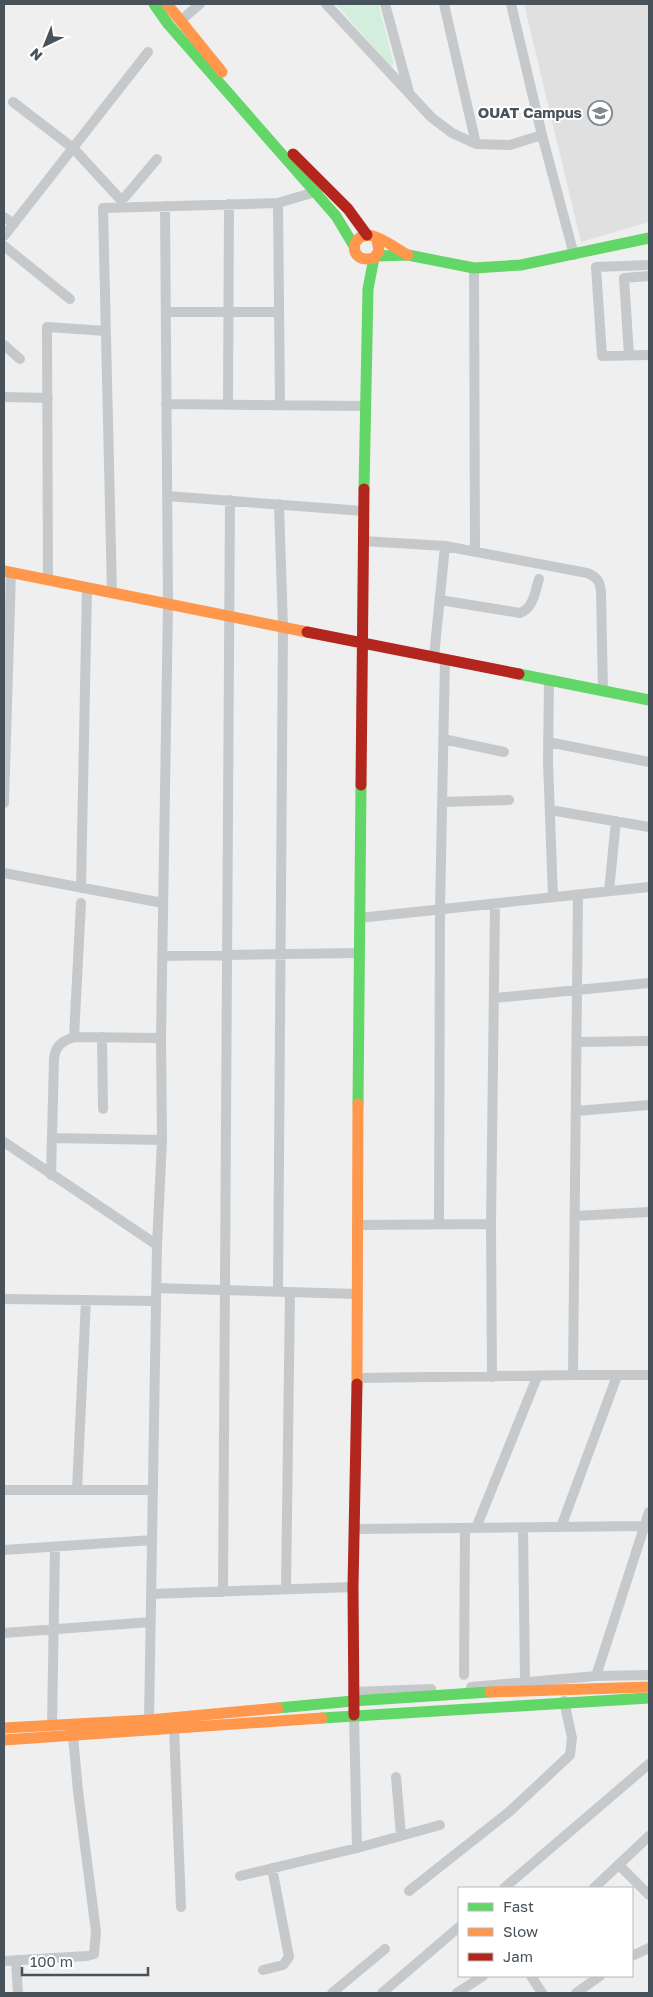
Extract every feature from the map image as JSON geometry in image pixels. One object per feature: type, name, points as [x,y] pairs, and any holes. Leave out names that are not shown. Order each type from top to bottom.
[{"type":"street","points":[[154,4],[168,24],[319,188],[348,209],[379,245],[368,289],[364,406],[356,1225],[357,1378],[353,1588],[353,1697],[357,1848]]},
{"type":"street","points":[[166,4],[319,188],[356,251],[368,289]]},
{"type":"street","points":[[180,21],[200,4]]},
{"type":"street","points":[[326,4],[431,117],[452,133],[476,144],[510,145],[542,135]]},
{"type":"street","points":[[385,4],[409,93]]},
{"type":"street","points":[[444,4],[476,144]]},
{"type":"street","points":[[511,4],[542,135],[574,255]]},
{"type":"street","points":[[4,236],[148,52]]},
{"type":"street","points":[[14,102],[73,148],[120,199],[125,198],[157,159]]},
{"type":"street","points":[[112,593],[104,208],[278,203],[319,188]]},
{"type":"street","points":[[278,203],[280,405]]},
{"type":"street","points":[[228,404],[229,204]]},
{"type":"street","points":[[149,1720],[156,1288],[162,1140],[161,1038],[168,604],[165,206]]},
{"type":"street","points":[[4,217],[14,224]]},
{"type":"street","points":[[356,251],[360,237],[372,237],[408,256]]},
{"type":"street","points":[[356,251],[365,260],[376,257],[408,256],[474,268],[521,265],[649,238]]},
{"type":"street","points":[[4,246],[70,299]]},
{"type":"street","points":[[649,265],[596,267],[602,356],[649,354]]},
{"type":"street","points":[[474,268],[475,551]]},
{"type":"street","points":[[629,355],[624,278],[649,276]]},
{"type":"street","points":[[166,312],[279,312]]},
{"type":"street","points":[[48,580],[47,328],[106,331]]},
{"type":"street","points":[[4,345],[20,359]]},
{"type":"street","points":[[4,397],[48,398]]},
{"type":"street","points":[[166,404],[364,406]]},
{"type":"street","points":[[167,496],[363,511]]},
{"type":"street","points":[[223,1592],[230,500]]},
{"type":"street","points":[[278,1292],[283,627],[279,504]]},
{"type":"street","points":[[363,541],[445,546],[595,576],[600,583],[601,592],[603,691]]},
{"type":"street","points":[[439,1224],[440,909],[443,739],[439,658],[440,600],[445,546]]},
{"type":"street","points":[[4,803],[7,572],[649,700]]},
{"type":"street","points":[[440,600],[520,613],[525,611],[532,602],[538,579]]},
{"type":"street","points":[[81,888],[87,588]]},
{"type":"street","points":[[549,680],[548,742],[553,897]]},
{"type":"street","points":[[443,739],[504,752]]},
{"type":"street","points":[[548,742],[649,762]]},
{"type":"street","points":[[442,802],[509,800]]},
{"type":"street","points":[[550,810],[649,827]]},
{"type":"street","points":[[609,891],[616,821]]},
{"type":"street","points":[[4,873],[163,903]]},
{"type":"street","points":[[359,918],[649,887]]},
{"type":"street","points":[[573,1375],[578,895]]},
{"type":"street","points":[[74,1037],[82,903]]},
{"type":"street","points":[[492,1377],[491,1224],[495,904]]},
{"type":"street","points":[[162,956],[359,953]]},
{"type":"street","points":[[495,998],[649,983]]},
{"type":"street","points":[[51,1175],[54,1138],[54,1052],[62,1042],[74,1037],[161,1038]]},
{"type":"street","points":[[102,1037],[103,1109]]},
{"type":"street","points":[[577,1042],[649,1041]]},
{"type":"street","points":[[576,1111],[649,1105]]},
{"type":"street","points":[[54,1138],[162,1140]]},
{"type":"street","points":[[4,1142],[157,1245]]},
{"type":"street","points":[[575,1216],[649,1212]]},
{"type":"street","points":[[356,1225],[491,1224]]},
{"type":"street","points":[[156,1288],[356,1294]]},
{"type":"street","points":[[286,1590],[290,1292]]},
{"type":"street","points":[[4,1299],[156,1301]]},
{"type":"street","points":[[77,1489],[86,1300]]},
{"type":"street","points":[[357,1378],[649,1375]]},
{"type":"street","points":[[561,1527],[616,1376]]},
{"type":"street","points":[[476,1528],[537,1377]]},
{"type":"street","points":[[4,1490],[153,1490]]},
{"type":"street","points":[[596,1676],[649,1512]]},
{"type":"street","points":[[355,1529],[644,1526]]},
{"type":"street","points":[[464,1675],[465,1528]]},
{"type":"street","points":[[523,1528],[525,1681]]},
{"type":"street","points":[[4,1550],[152,1540]]},
{"type":"street","points":[[52,1726],[55,1547]]},
{"type":"street","points":[[151,1594],[353,1588]]},
{"type":"street","points":[[4,1633],[151,1622]]},
{"type":"street","points":[[4,1728],[149,1720],[353,1697],[525,1681],[596,1676],[649,1675]]},
{"type":"street","points":[[353,1697],[649,1687]]},
{"type":"street","points":[[4,1740],[354,1715],[649,1698]]},
{"type":"street","points":[[409,1891],[508,1812],[570,1755],[572,1738],[564,1702]]},
{"type":"street","points":[[174,1728],[181,1908]]},
{"type":"street","points":[[4,1961],[94,1954],[96,1932],[73,1736]]},
{"type":"street","points":[[505,1887],[649,1764]]},
{"type":"street","points":[[396,1777],[400,1836]]},
{"type":"street","points":[[240,1876],[357,1848],[440,1824]]},
{"type":"street","points":[[595,1887],[649,1836]]},
{"type":"street","points":[[619,1864],[649,1895]]},
{"type":"street","points":[[263,1970],[286,1964],[290,1952],[272,1868]]},
{"type":"street","points":[[382,1993],[458,1928]]},
{"type":"street","points":[[633,1956],[649,1948]]},
{"type":"street","points":[[332,1993],[385,1949]]},
{"type":"street","points":[[16,1960],[18,1993]]},
{"type":"street","points":[[457,1993],[469,1990],[482,1977]]},
{"type":"street","points":[[532,1977],[542,1993]]},
{"type":"street","points":[[576,1993],[599,1977]]},
{"type":"shaded area","name":"OUAT Campus","points":[[524,4],[649,4],[649,222],[581,242]]},
{"type":"green space","points":[[336,4],[378,4],[394,64],[390,66]]},
{"type":"traffic: fast","points":[[154,4],[168,24],[336,216],[354,246]]},
{"type":"traffic: fast","points":[[377,256],[408,255],[474,268],[521,265],[649,238]]},
{"type":"traffic: fast","points":[[364,489],[368,289],[374,258]]},
{"type":"traffic: fast","points":[[519,674],[649,700]]},
{"type":"traffic: fast","points":[[358,1104],[361,785]]},
{"type":"traffic: fast","points":[[278,1708],[490,1692]]},
{"type":"traffic: fast","points":[[322,1718],[649,1698]]},
{"type":"traffic: slow","points":[[167,4],[222,72]]},
{"type":"traffic: slow","points":[[377,240],[379,251],[374,258],[365,259],[355,253],[354,247],[360,238],[373,236],[382,239],[408,255]]},
{"type":"traffic: slow","points":[[4,571],[307,632]]},
{"type":"traffic: slow","points":[[357,1384],[358,1104]]},
{"type":"traffic: slow","points":[[490,1692],[649,1687]]},
{"type":"traffic: slow","points":[[4,1728],[149,1720],[278,1708]]},
{"type":"traffic: slow","points":[[4,1740],[322,1718]]},
{"type":"traffic: jam","points":[[293,154],[348,209],[367,235]]},
{"type":"traffic: jam","points":[[361,785],[364,489]]},
{"type":"traffic: jam","points":[[307,632],[519,674]]},
{"type":"traffic: jam","points":[[354,1715],[353,1587],[357,1384]]},
{"type":"place","name":"OUAT Campus","points":[[600,113]]}]
